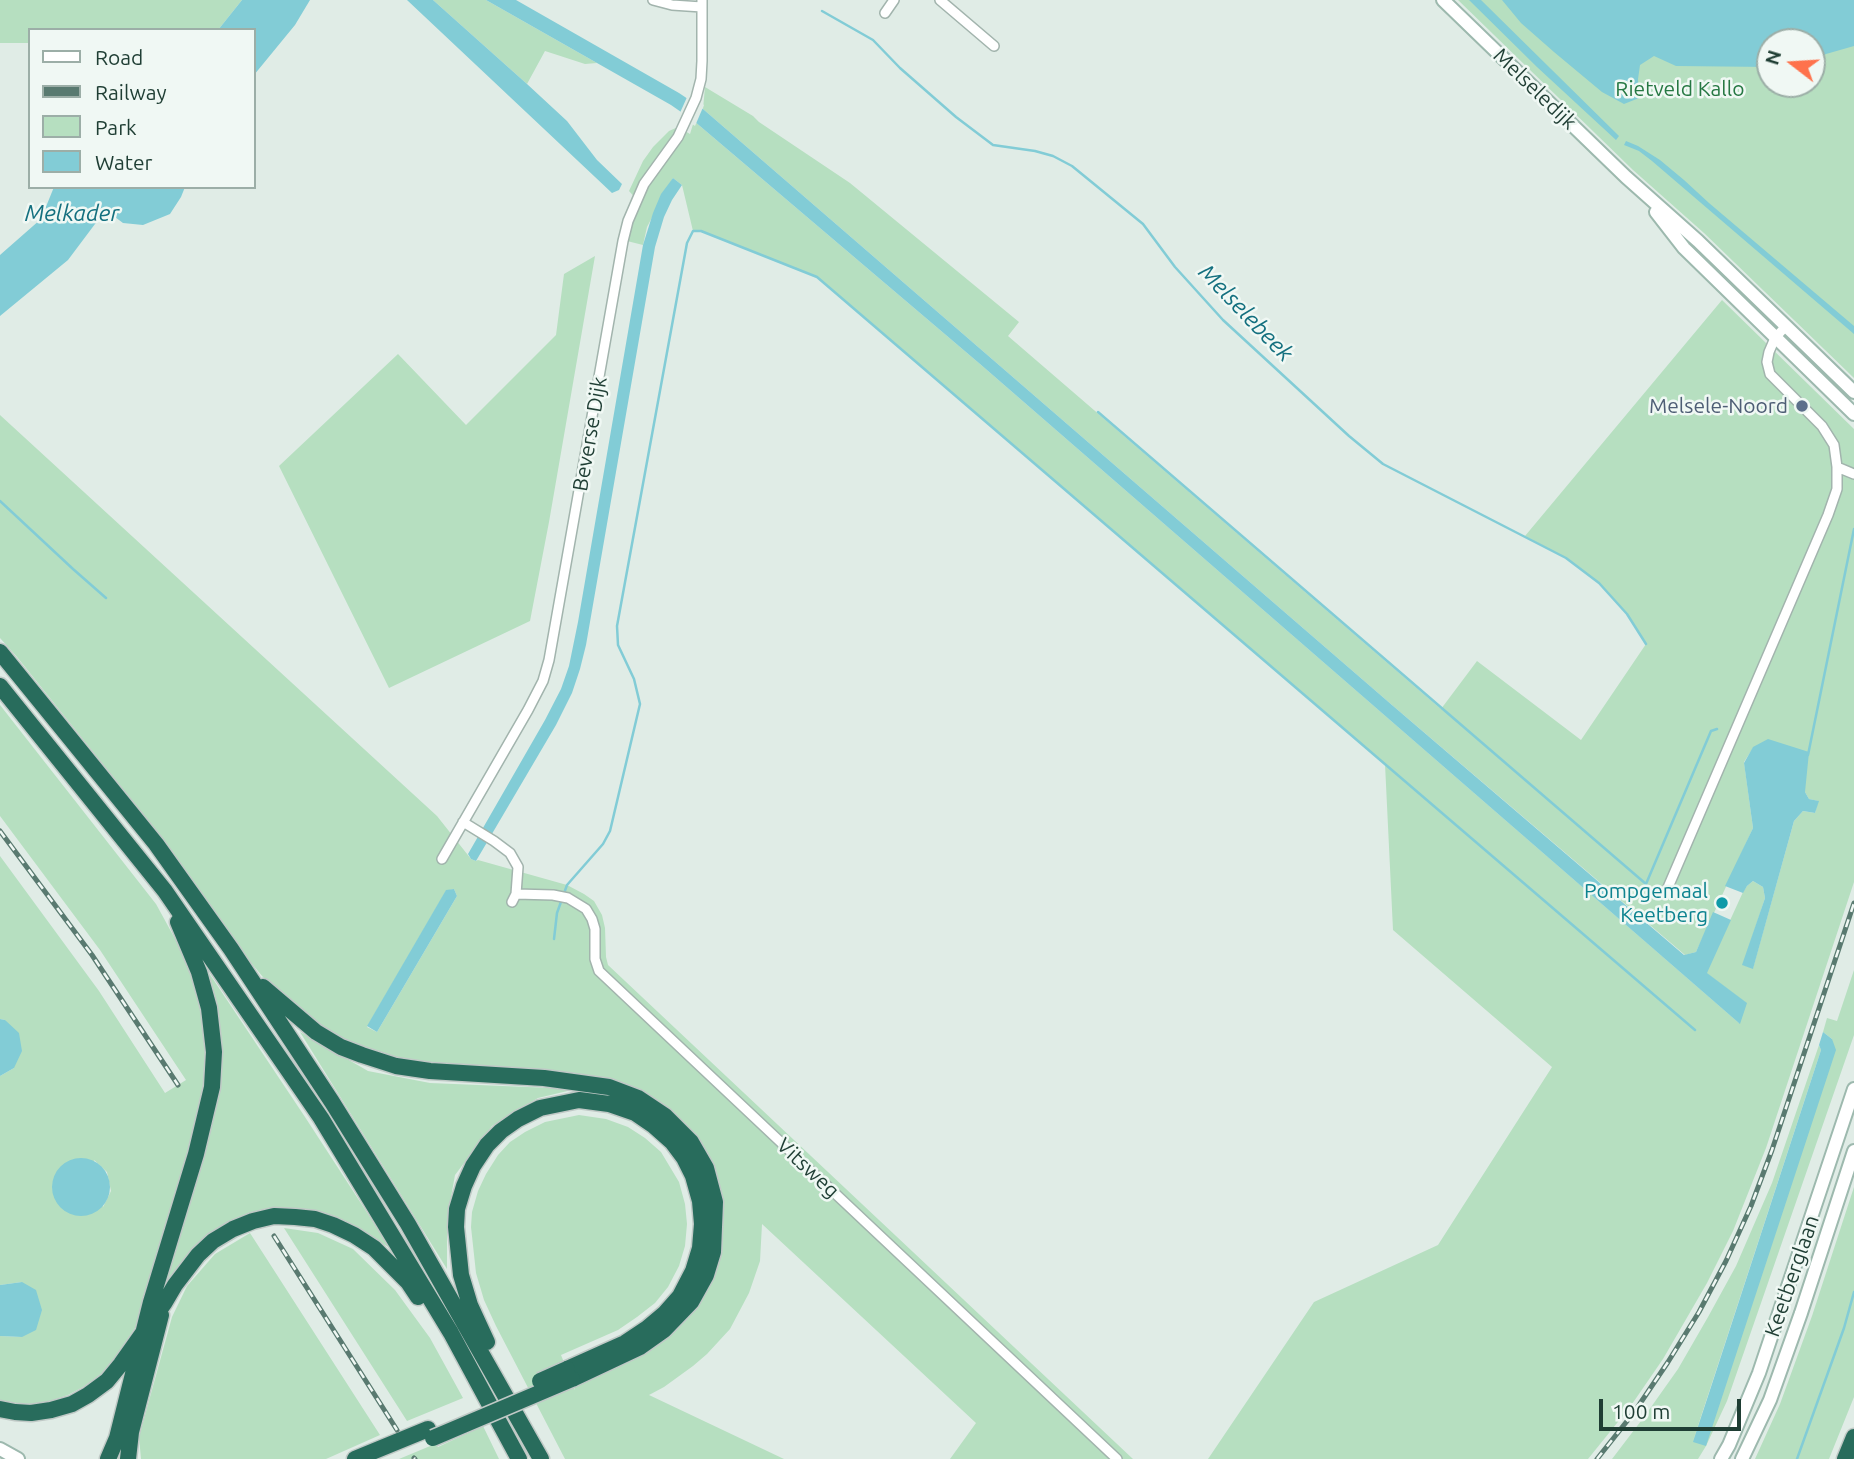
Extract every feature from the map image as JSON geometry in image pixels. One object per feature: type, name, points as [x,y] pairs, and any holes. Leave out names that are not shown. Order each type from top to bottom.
[{"type":"highway","points":[[0,652],[156,845],[232,949],[408,1224],[541,1459]]},
{"type":"highway","points":[[0,686],[165,891],[321,1118],[451,1333],[519,1459]]},
{"type":"highway","points":[[108,1459],[117,1438],[143,1333],[205,1122],[212,1087],[214,1052],[209,1008],[199,972],[165,891]]},
{"type":"highway","points":[[232,949],[264,987],[316,1032],[341,1047],[396,1066],[430,1072],[544,1078],[609,1087],[638,1098],[665,1116],[691,1142],[706,1168],[715,1202],[713,1252],[706,1275],[691,1302],[664,1330],[640,1346],[430,1433],[355,1459]]},
{"type":"highway","points":[[548,1459],[470,1305],[461,1275],[457,1209],[472,1166],[501,1131],[517,1119],[540,1108],[579,1100],[609,1104],[635,1114],[672,1142],[693,1176],[700,1201],[702,1224],[700,1248],[693,1271],[680,1296],[665,1313],[625,1343],[569,1374]]},
{"type":"highway","points":[[0,1409],[31,1413],[51,1410],[72,1404],[88,1395],[107,1381],[121,1364],[198,1255],[213,1241],[233,1229],[274,1216],[315,1219],[354,1235],[373,1248],[408,1282],[503,1428]]},
{"type":"highway","points":[[128,1459],[131,1432],[165,1302]]},
{"type":"highway","points":[[383,1459],[430,1433]]},
{"type":"highway","points":[[1845,1459],[1854,1437]]},
{"type":"main road","name":"Melseledijk","points":[[1443,0],[1854,392]]},
{"type":"main road","name":"Melseledijk","points":[[1626,177],[1684,248],[1854,414]]},
{"type":"main road","name":"Keetberglaan","points":[[1721,1459],[1759,1373],[1854,1089]]},
{"type":"main road","name":"Keetberglaan","points":[[1742,1459],[1770,1400],[1854,1151]]},
{"type":"main road","points":[[0,1450],[9,1459]]},
{"type":"main road","points":[[0,1450],[18,1459]]},
{"type":"street","points":[[653,0],[672,5],[702,4]]},
{"type":"street","points":[[885,13],[894,0]]},
{"type":"street","points":[[940,0],[994,46]]},
{"type":"street","name":"Beverse Dijk","points":[[442,859],[528,710],[550,660],[623,240],[644,184],[685,124],[696,98],[701,79],[702,4]]},
{"type":"street","points":[[1666,892],[1837,489],[1834,445],[1822,426],[1770,374],[1767,362],[1769,352],[1775,338],[1786,326]]},
{"type":"street","points":[[1837,467],[1854,474]]},
{"type":"street","name":"Vitsweg","points":[[463,822],[510,853],[517,867],[514,898],[553,895],[568,898],[586,909],[595,929],[595,959],[599,971],[1117,1459]]},
{"type":"green space","points":[[0,0],[242,0],[220,28],[28,28],[28,43],[0,43]]},
{"type":"green space","points":[[433,0],[486,0],[597,63],[585,64],[545,51],[527,84]]},
{"type":"green space","name":"Rietveld Kallo","points":[[1458,0],[1854,0],[1854,378],[1704,233],[1633,170]]},
{"type":"green space","points":[[705,87],[753,116],[850,183],[1019,322],[1008,336],[1441,709],[1477,661],[1581,740],[1646,644],[1627,614],[1599,583],[1566,558],[1525,536],[1722,300],[1854,429],[1854,882],[1766,1148],[1733,1231],[1707,1283],[1663,1359],[1630,1407],[1588,1459],[1208,1459],[1314,1302],[1438,1245],[1552,1067],[1393,930],[1385,764],[817,277],[701,231],[693,231],[682,185],[673,178],[647,227],[643,245],[627,241],[639,202],[629,191],[643,161],[669,131],[678,127],[690,134],[694,121],[980,364],[1739,1023],[1746,1003],[1706,973],[1743,892],[1753,881],[1763,887],[1765,898],[1743,965],[1753,968],[1794,821],[1803,811],[1815,813],[1818,801],[1809,799],[1805,792],[1753,748],[1744,762],[1753,828],[1696,952],[1685,955],[703,109]]},
{"type":"green space","points":[[595,256],[530,621],[389,688],[279,466],[398,354],[466,425],[556,335],[564,274]]},
{"type":"green space","points":[[0,415],[437,816],[471,859],[567,885],[594,901],[602,915],[605,928],[608,965],[1133,1459],[950,1459],[976,1423],[762,1224],[760,1261],[749,1293],[730,1329],[693,1366],[649,1395],[784,1459],[565,1459],[496,1326],[476,1273],[472,1212],[486,1174],[510,1142],[525,1132],[545,1122],[579,1115],[606,1119],[628,1127],[645,1138],[661,1152],[679,1182],[687,1224],[685,1246],[679,1266],[668,1287],[655,1303],[637,1317],[618,1330],[561,1355],[575,1390],[575,1387],[645,1354],[680,1326],[698,1307],[714,1278],[722,1253],[724,1201],[712,1165],[641,1092],[398,1059],[344,1041],[319,1027],[268,983],[236,945],[163,839],[0,638]],"holes":[[[454,889],[457,896],[377,1032],[367,1027],[446,891]]]},
{"type":"green space","points":[[0,705],[156,904],[191,975],[201,1010],[205,1052],[197,1120],[135,1328],[101,1374],[68,1395],[31,1404],[0,1400],[0,1336],[22,1337],[22,1282],[0,1285],[0,1076],[14,1068],[5,1020],[0,1019],[0,856],[99,991],[165,1093],[186,1080],[100,950],[0,816]],"holes":[[[94,1160],[107,1172],[111,1191],[103,1207]]]},
{"type":"green space","points":[[1854,970],[1854,1035],[1727,1401],[1706,1446],[1698,1459],[1612,1459],[1678,1369],[1736,1266],[1772,1183],[1819,1045],[1821,1050],[1693,1441],[1832,1039],[1823,1032],[1827,1018],[1837,1021]]},
{"type":"green space","points":[[209,973],[390,1248],[335,1216],[290,1208],[245,1216],[209,1235],[166,1281],[216,1105],[221,1043]]},
{"type":"green space","points":[[300,1032],[368,1071],[430,1083],[576,1089],[538,1098],[492,1126],[455,1175],[447,1219],[447,1269]]},
{"type":"green space","points":[[1854,1187],[1854,1397],[1829,1459],[1755,1459],[1780,1404]]},
{"type":"green space","points":[[284,1228],[318,1233],[353,1249],[395,1290],[430,1338],[463,1398],[407,1421]]},
{"type":"green space","points":[[250,1233],[380,1435],[326,1459],[141,1459],[139,1437],[172,1317],[187,1286],[215,1254]]},
{"type":"green space","points":[[483,1426],[499,1459],[399,1459],[435,1444],[438,1447]]},
{"type":"water","points":[[242,0],[310,0],[295,25],[256,73],[256,28],[220,28]]},
{"type":"water","points":[[407,0],[433,0],[527,84],[567,121],[597,160],[622,184],[619,190],[612,193]]},
{"type":"water","points":[[486,0],[516,0],[703,109],[1684,955],[1696,952],[1713,912],[1731,920],[1707,973],[1747,1003],[1740,1024],[980,364],[694,121],[671,105]]},
{"type":"water","points":[[1469,0],[1481,0],[1619,136],[1616,140],[1537,67]]},
{"type":"water","points":[[1502,0],[1854,0],[1854,46],[1826,54],[1826,28],[1756,28],[1756,67],[1676,66],[1654,56],[1640,65],[1639,98],[1624,104],[1602,92],[1521,23]]},
{"type":"water","points":[[1626,141],[1660,160],[1684,180],[1854,326],[1854,334],[1652,161],[1639,151],[1624,145]]},
{"type":"water","points":[[673,178],[682,185],[664,217],[655,247],[580,669],[572,693],[556,725],[476,861],[468,854],[545,720],[569,666],[643,245],[661,194]]},
{"type":"water","name":"Melkader","points":[[53,189],[184,189],[170,214],[143,225],[123,223],[111,214],[101,216],[68,260],[0,316],[0,255],[41,219]]},
{"type":"water","points":[[1768,739],[1809,752],[1805,792],[1809,799],[1819,801],[1815,813],[1803,811],[1794,821],[1753,969],[1742,965],[1765,898],[1763,887],[1753,881],[1743,893],[1725,886],[1753,828],[1744,763],[1753,747]]},
{"type":"water","points":[[454,889],[457,896],[377,1032],[367,1026],[446,890]]},
{"type":"water","points":[[0,1019],[5,1020],[19,1033],[22,1051],[14,1068],[0,1076]]},
{"type":"water","points":[[1823,1032],[1832,1039],[1836,1050],[1706,1446],[1693,1442],[1821,1050],[1819,1045]]},
{"type":"water","points":[[75,1158],[87,1158],[102,1166],[110,1181],[110,1193],[102,1208],[87,1216],[75,1216],[60,1208],[52,1193],[52,1181],[60,1166]]},
{"type":"water","points":[[22,1282],[36,1290],[42,1310],[36,1330],[22,1337],[0,1336],[0,1285]]},
{"type":"pier","points":[[688,95],[704,105],[695,126],[679,115]]},
{"type":"waterway","name":"Melselebeek","points":[[822,11],[873,40],[900,68],[993,145],[1035,151],[1053,156],[1072,166],[1143,224],[1175,267],[1223,320],[1349,436],[1383,464],[1566,558],[1599,583],[1627,614],[1646,644]]},
{"type":"waterway","points":[[554,939],[557,913],[567,885],[603,844],[610,831],[640,704],[634,679],[618,645],[617,626],[687,243],[693,231],[701,231],[817,277],[1695,1030]]},
{"type":"waterway","points":[[1098,412],[1646,884],[1711,731],[1717,729]]},
{"type":"waterway","points":[[0,501],[106,598]]},
{"type":"waterway","points":[[1808,755],[1854,529]]},
{"type":"waterway","points":[[1797,1459],[1844,1328],[1854,1292]]},
{"type":"railway","points":[[0,831],[92,955],[178,1085]]},
{"type":"railway","points":[[1597,1459],[1635,1411],[1668,1362],[1726,1261],[1772,1150],[1854,903]]},
{"type":"railway","points":[[274,1236],[397,1430]]},
{"type":"place","name":"Melsele-Noord","points":[[1802,406]]},
{"type":"place","name":"Pompgemaal Keetberg","points":[[1722,903]]}]
